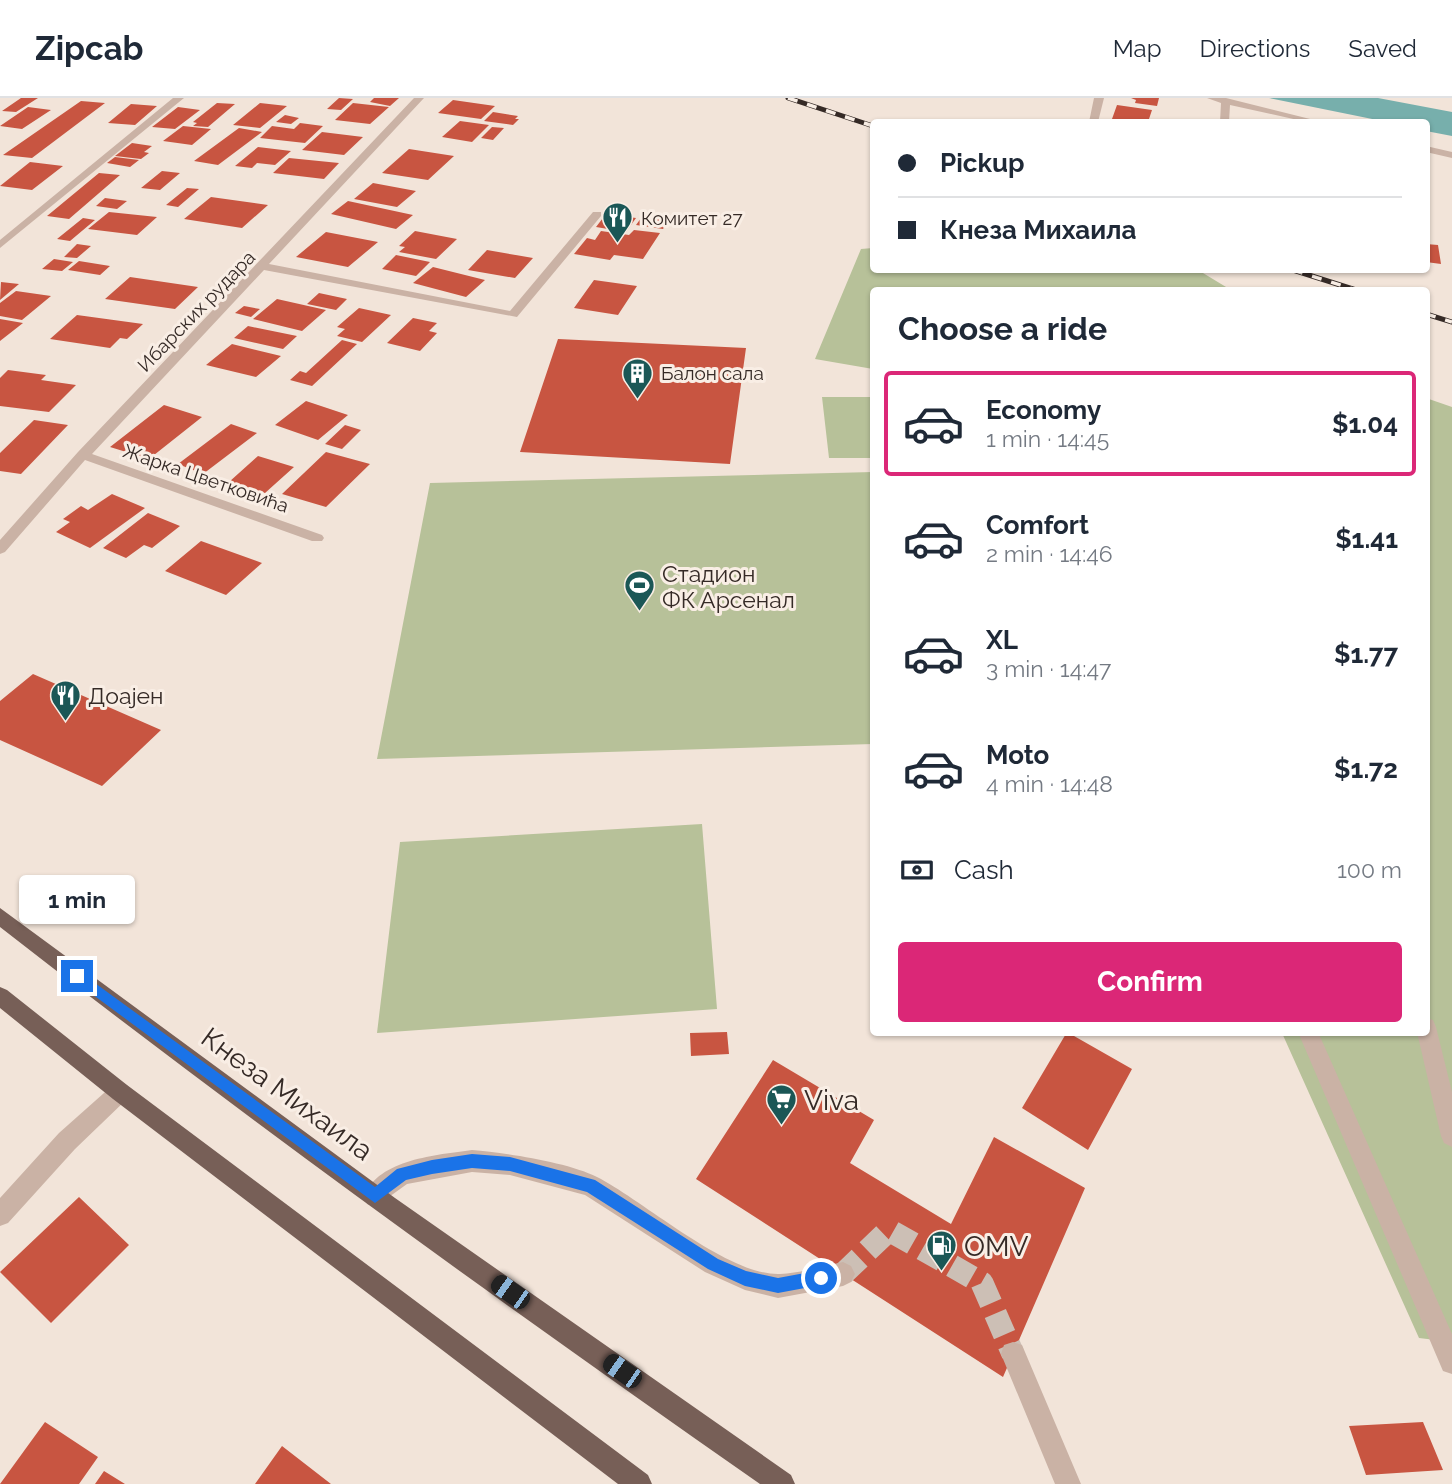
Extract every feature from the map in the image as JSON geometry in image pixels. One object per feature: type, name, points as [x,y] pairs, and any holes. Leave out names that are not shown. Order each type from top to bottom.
[{"type":"main road","name":"Кнеза Михаила","points":[[0,916],[375,1196],[782,1484]]},
{"type":"main road","points":[[0,996],[120,1092],[639,1484]]},
{"type":"street","points":[[0,245],[179,98]]},
{"type":"street","name":"Ибарских рудара","points":[[0,549],[83,455],[419,98]]},
{"type":"street","points":[[1094,119],[1099,98]]},
{"type":"street","points":[[1212,98],[1304,119]]},
{"type":"street","points":[[1224,119],[1226,101]]},
{"type":"street","points":[[1430,150],[1452,155]]},
{"type":"street","points":[[263,266],[513,315],[597,214]]},
{"type":"street","name":"Жарка Цветковића","points":[[83,455],[317,538]]},
{"type":"street","points":[[1310,1036],[1450,1348]]},
{"type":"street","points":[[1428,1036],[1452,1136]]},
{"type":"street","points":[[0,1214],[67,1141],[120,1092]]},
{"type":"street","points":[[375,1196],[402,1174],[472,1161],[510,1164],[590,1185],[713,1264],[745,1278],[778,1286],[843,1274]]},
{"type":"street","points":[[1013,1354],[1068,1484]]},
{"type":"green space","points":[[870,248],[870,273],[1203,273],[1226,287],[870,287],[870,368],[815,359],[861,249]]},
{"type":"green space","points":[[822,397],[870,397],[870,458],[829,458]]},
{"type":"green space","points":[[1430,399],[1452,407],[1452,1342],[1419,1338],[1283,1036],[1430,1036]]},
{"type":"green space","name":"Стадион ФК Арсенал","points":[[870,472],[870,744],[377,759],[430,483]]},
{"type":"green space","points":[[702,824],[717,1009],[377,1033],[400,842]]},
{"type":"water","points":[[1269,98],[1378,98],[1452,112],[1452,136],[1430,132],[1430,119],[1372,119]]},
{"type":"building","points":[[21,98],[38,98],[16,112],[2,111]]},
{"type":"building","points":[[339,98],[353,99],[341,110],[327,109]]},
{"type":"building","points":[[374,98],[399,98],[390,106],[370,102]]},
{"type":"building","points":[[1131,98],[1159,98],[1157,106],[1135,103],[1136,100]]},
{"type":"building","points":[[453,100],[495,106],[481,119],[438,113]]},
{"type":"building","points":[[81,101],[105,103],[32,158],[3,155]]},
{"type":"building","points":[[217,103],[235,104],[208,127],[193,126],[197,123],[193,122]]},
{"type":"building","points":[[260,103],[287,106],[260,128],[233,125]]},
{"type":"building","points":[[353,103],[389,107],[370,124],[335,120]]},
{"type":"building","points":[[131,104],[157,106],[135,125],[108,123]]},
{"type":"building","points":[[1117,105],[1152,110],[1149,119],[1112,119]]},
{"type":"building","points":[[28,107],[51,110],[22,129],[0,126]]},
{"type":"building","points":[[178,107],[200,110],[175,129],[152,127]]},
{"type":"building","points":[[493,112],[518,116],[515,119],[519,119],[513,125],[484,121]]},
{"type":"building","points":[[285,115],[299,118],[291,124],[276,122]]},
{"type":"building","points":[[460,121],[489,125],[472,142],[442,137]]},
{"type":"building","points":[[300,123],[323,126],[305,143],[260,138],[272,126],[294,129]]},
{"type":"building","points":[[183,126],[211,129],[192,145],[163,141]]},
{"type":"building","points":[[492,127],[504,128],[493,140],[481,138]]},
{"type":"building","points":[[239,128],[262,132],[218,165],[194,161]]},
{"type":"building","points":[[322,132],[363,137],[344,155],[302,150]]},
{"type":"building","points":[[132,143],[152,146],[144,152],[149,153],[141,159],[115,156]]},
{"type":"building","points":[[258,147],[291,151],[275,165],[257,163],[252,168],[235,166]]},
{"type":"building","points":[[409,149],[454,156],[428,180],[382,173]]},
{"type":"building","points":[[115,157],[139,160],[130,167],[107,163]]},
{"type":"building","points":[[289,158],[339,163],[324,179],[273,173]]},
{"type":"building","points":[[30,162],[63,166],[32,190],[0,186]]},
{"type":"building","points":[[162,171],[180,173],[160,190],[141,188]]},
{"type":"building","points":[[99,173],[120,175],[69,219],[47,216]]},
{"type":"building","points":[[373,183],[416,191],[397,207],[354,199]]},
{"type":"building","points":[[187,188],[199,189],[178,207],[166,205]]},
{"type":"building","points":[[211,197],[268,205],[242,228],[184,219]]},
{"type":"building","points":[[105,198],[127,201],[117,209],[96,206]]},
{"type":"building","points":[[348,201],[413,215],[396,229],[331,214]]},
{"type":"building","points":[[109,212],[157,217],[137,235],[88,229]]},
{"type":"building","points":[[606,214],[636,218],[626,232],[596,227]]},
{"type":"building","points":[[644,214],[671,217],[663,229],[636,225]]},
{"type":"building","points":[[83,218],[95,220],[70,241],[57,239]]},
{"type":"building","points":[[634,230],[660,233],[643,259],[614,255],[610,260],[574,254],[587,238],[595,240],[601,231],[629,235]]},
{"type":"building","points":[[415,231],[457,239],[436,259],[399,252],[405,247],[399,246]]},
{"type":"building","points":[[326,232],[378,242],[348,267],[296,257]]},
{"type":"building","points":[[77,244],[91,246],[77,258],[64,257]]},
{"type":"building","points":[[1430,244],[1438,245],[1441,264],[1430,263]]},
{"type":"building","points":[[487,250],[533,258],[515,278],[468,270]]},
{"type":"building","points":[[396,255],[430,262],[416,276],[382,269]]},
{"type":"building","points":[[54,259],[73,262],[62,271],[42,269]]},
{"type":"building","points":[[79,261],[110,266],[100,275],[68,270]]},
{"type":"building","points":[[433,267],[485,280],[466,297],[413,283]]},
{"type":"building","points":[[130,277],[198,287],[175,309],[105,299]]},
{"type":"building","points":[[594,280],[637,286],[618,315],[574,308]]},
{"type":"building","points":[[1,282],[19,284],[0,300]]},
{"type":"building","points":[[16,291],[51,296],[22,320],[0,316],[0,303]]},
{"type":"building","points":[[319,293],[347,299],[336,310],[307,304]]},
{"type":"building","points":[[277,299],[326,310],[302,331],[253,319]]},
{"type":"building","points":[[244,306],[260,309],[251,317],[235,313]]},
{"type":"building","points":[[359,308],[391,315],[362,342],[337,336],[345,329],[337,327]]},
{"type":"building","points":[[77,315],[143,324],[127,339],[120,338],[110,348],[50,339]]},
{"type":"building","points":[[413,318],[437,323],[429,331],[437,333],[420,351],[387,343]]},
{"type":"building","points":[[0,319],[23,323],[0,341]]},
{"type":"building","points":[[248,326],[297,336],[283,349],[234,338]]},
{"type":"building","name":"Балон сала","points":[[558,339],[746,348],[730,464],[520,452]]},
{"type":"building","points":[[342,340],[357,344],[312,386],[290,380],[300,371],[306,373]]},
{"type":"building","points":[[232,344],[281,356],[256,377],[206,365]]},
{"type":"building","points":[[8,370],[46,375],[41,380],[76,385],[49,412],[0,406],[0,378]]},
{"type":"building","points":[[306,401],[348,415],[318,440],[275,425]]},
{"type":"building","points":[[164,405],[202,417],[149,459],[110,447]]},
{"type":"building","points":[[34,420],[68,425],[21,474],[0,471],[0,453]]},
{"type":"building","points":[[231,424],[257,433],[203,474],[178,464]]},
{"type":"building","points":[[345,425],[361,430],[342,449],[325,444]]},
{"type":"building","points":[[326,452],[370,464],[326,507],[282,494]]},
{"type":"building","points":[[258,456],[294,467],[265,493],[229,482]]},
{"type":"building","points":[[112,494],[145,508],[90,548],[56,532],[70,522],[63,519],[81,506],[88,510]]},
{"type":"building","points":[[148,513],[180,526],[152,548],[144,545],[126,558],[103,548]]},
{"type":"building","points":[[201,541],[262,563],[226,595],[165,571]]},
{"type":"building","points":[[33,674],[161,730],[102,786],[0,740],[0,701]]},
{"type":"building","points":[[727,1032],[729,1054],[691,1056],[690,1033]]},
{"type":"building","points":[[1065,1036],[1074,1036],[1132,1069],[1088,1150],[1022,1108]]},
{"type":"building","points":[[773,1060],[874,1120],[850,1163],[951,1224],[994,1137],[1085,1188],[1003,1377],[696,1179]]},
{"type":"building","points":[[79,1197],[129,1245],[51,1323],[0,1272]]},
{"type":"building","points":[[45,1422],[98,1457],[79,1484],[0,1484]]},
{"type":"building","points":[[1423,1422],[1443,1470],[1366,1475],[1349,1426]]},
{"type":"building","points":[[282,1446],[331,1484],[255,1484]]},
{"type":"building","points":[[104,1471],[125,1484],[95,1484]]},
{"type":"tunnel","points":[[843,1274],[889,1230],[982,1283],[1013,1354]]},
{"type":"railway","points":[[788,98],[870,125]]},
{"type":"railway","points":[[1302,273],[1347,287]]},
{"type":"railway","points":[[1430,315],[1452,322]]},
{"type":"place","name":"Комитет 27","points":[[618,245]]},
{"type":"place","name":"Балон сала","points":[[638,400]]},
{"type":"place","name":"Стадион ФК Арсенал","points":[[639,613]]},
{"type":"place","name":"Доајен","points":[[65,722]]},
{"type":"place","name":"Viva","points":[[781,1127]]},
{"type":"place","name":"OMV","points":[[941,1273]]},
{"type":"route","points":[[77,976],[375,1196],[402,1174],[472,1161],[510,1164],[590,1185],[713,1264],[745,1278],[778,1286],[821,1278]]}]
